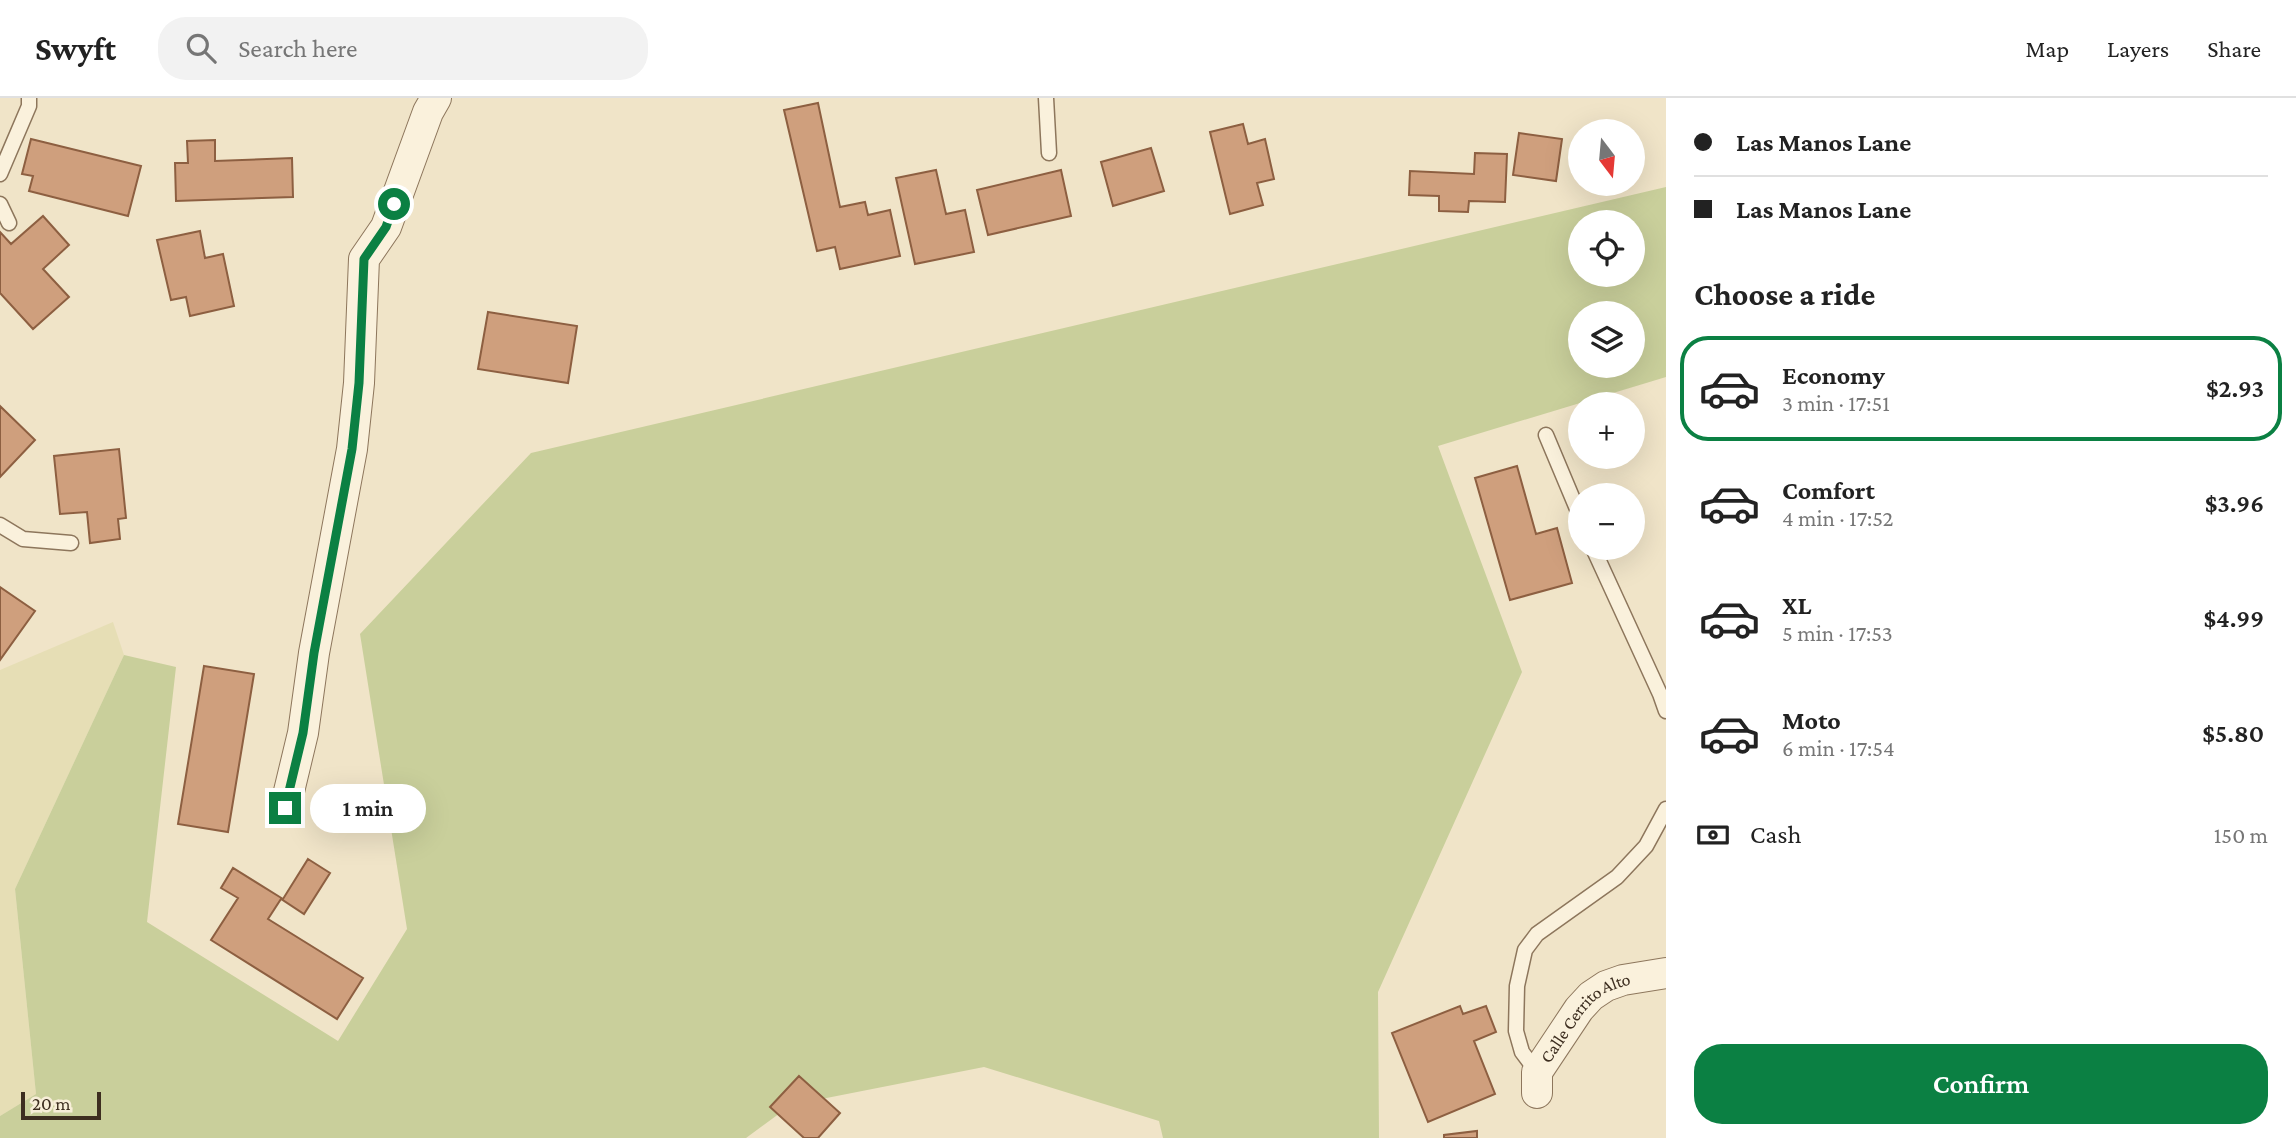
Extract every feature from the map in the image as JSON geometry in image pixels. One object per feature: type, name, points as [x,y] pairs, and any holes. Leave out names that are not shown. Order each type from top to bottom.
[{"type":"street","points":[[285,808],[303,733],[314,653],[352,449],[359,383],[364,259],[386,227],[428,112],[436,98]]},
{"type":"street","name":"Calle Cerrito Alto","points":[[1537,1083],[1579,1009],[1591,996],[1606,986],[1623,980],[1666,973]]},
{"type":"lane","points":[[0,174],[29,106],[29,98]]},
{"type":"lane","points":[[1046,98],[1049,153]]},
{"type":"lane","points":[[0,204],[9,223]]},
{"type":"lane","points":[[1546,435],[1568,487]]},
{"type":"lane","points":[[0,525],[23,539],[71,543]]},
{"type":"lane","points":[[1598,560],[1666,712]]},
{"type":"lane","points":[[1537,1083],[1522,1052],[1517,1031],[1517,986],[1525,950],[1537,934],[1617,877],[1646,846],[1666,809]]},
{"type":"shaded area","points":[[113,622],[124,655],[15,889],[36,1094],[0,1116],[0,670]]},
{"type":"green space","points":[[1666,187],[1666,377],[1616,392],[1568,392],[1568,407],[1438,446],[1522,672],[1378,992],[1379,1138],[1163,1138],[1159,1121],[984,1067],[791,1105],[746,1138],[0,1138],[0,1116],[36,1094],[15,889],[124,655],[176,667],[147,922],[338,1041],[407,929],[360,634],[531,453],[1628,196],[1645,196],[1645,192]]},
{"type":"building","points":[[818,103],[840,207],[865,202],[868,215],[890,210],[900,256],[840,269],[835,247],[817,251],[784,110]]},
{"type":"building","points":[[1243,124],[1248,144],[1265,139],[1274,179],[1257,183],[1263,205],[1230,214],[1210,132]]},
{"type":"building","points":[[1519,133],[1562,139],[1556,181],[1513,175]]},
{"type":"building","points":[[31,139],[141,166],[128,216],[29,191],[33,176],[22,174]]},
{"type":"building","points":[[215,140],[215,161],[292,158],[293,197],[176,201],[175,163],[188,163],[187,141]]},
{"type":"building","points":[[1151,148],[1164,191],[1113,206],[1101,162]]},
{"type":"building","points":[[1475,153],[1507,154],[1505,202],[1469,201],[1468,212],[1439,211],[1439,196],[1409,195],[1410,171],[1474,174]]},
{"type":"building","points":[[936,170],[946,214],[965,210],[974,252],[915,264],[896,178]]},
{"type":"building","points":[[1061,170],[1071,216],[988,235],[977,190]]},
{"type":"building","points":[[43,216],[69,245],[43,269],[69,297],[33,329],[0,293],[0,232],[11,244]]},
{"type":"building","points":[[200,231],[205,258],[223,254],[234,306],[190,316],[186,297],[171,300],[157,240]]},
{"type":"building","points":[[488,312],[577,326],[568,383],[478,369]]},
{"type":"building","points":[[0,406],[35,440],[0,477]]},
{"type":"building","points":[[119,449],[126,518],[118,519],[120,539],[90,543],[87,512],[60,514],[54,456]]},
{"type":"building","points":[[1517,466],[1536,534],[1557,528],[1572,583],[1510,600],[1475,478]]},
{"type":"building","points":[[0,587],[35,611],[0,660]]},
{"type":"building","points":[[204,666],[254,674],[228,832],[178,824]]},
{"type":"building","points":[[308,859],[330,873],[304,914],[281,899],[268,919],[363,978],[337,1019],[211,940],[238,898],[221,888],[233,868],[283,899]]},
{"type":"building","points":[[1460,1006],[1463,1014],[1486,1006],[1496,1032],[1474,1041],[1495,1094],[1428,1122],[1392,1033]]},
{"type":"building","points":[[799,1076],[840,1113],[818,1138],[804,1138],[770,1107]]},
{"type":"building","points":[[1477,1131],[1477,1138],[1444,1138],[1444,1135]]},
{"type":"route","points":[[285,808],[303,733],[314,653],[352,449],[359,383],[364,259],[386,227],[394,204]]}]
